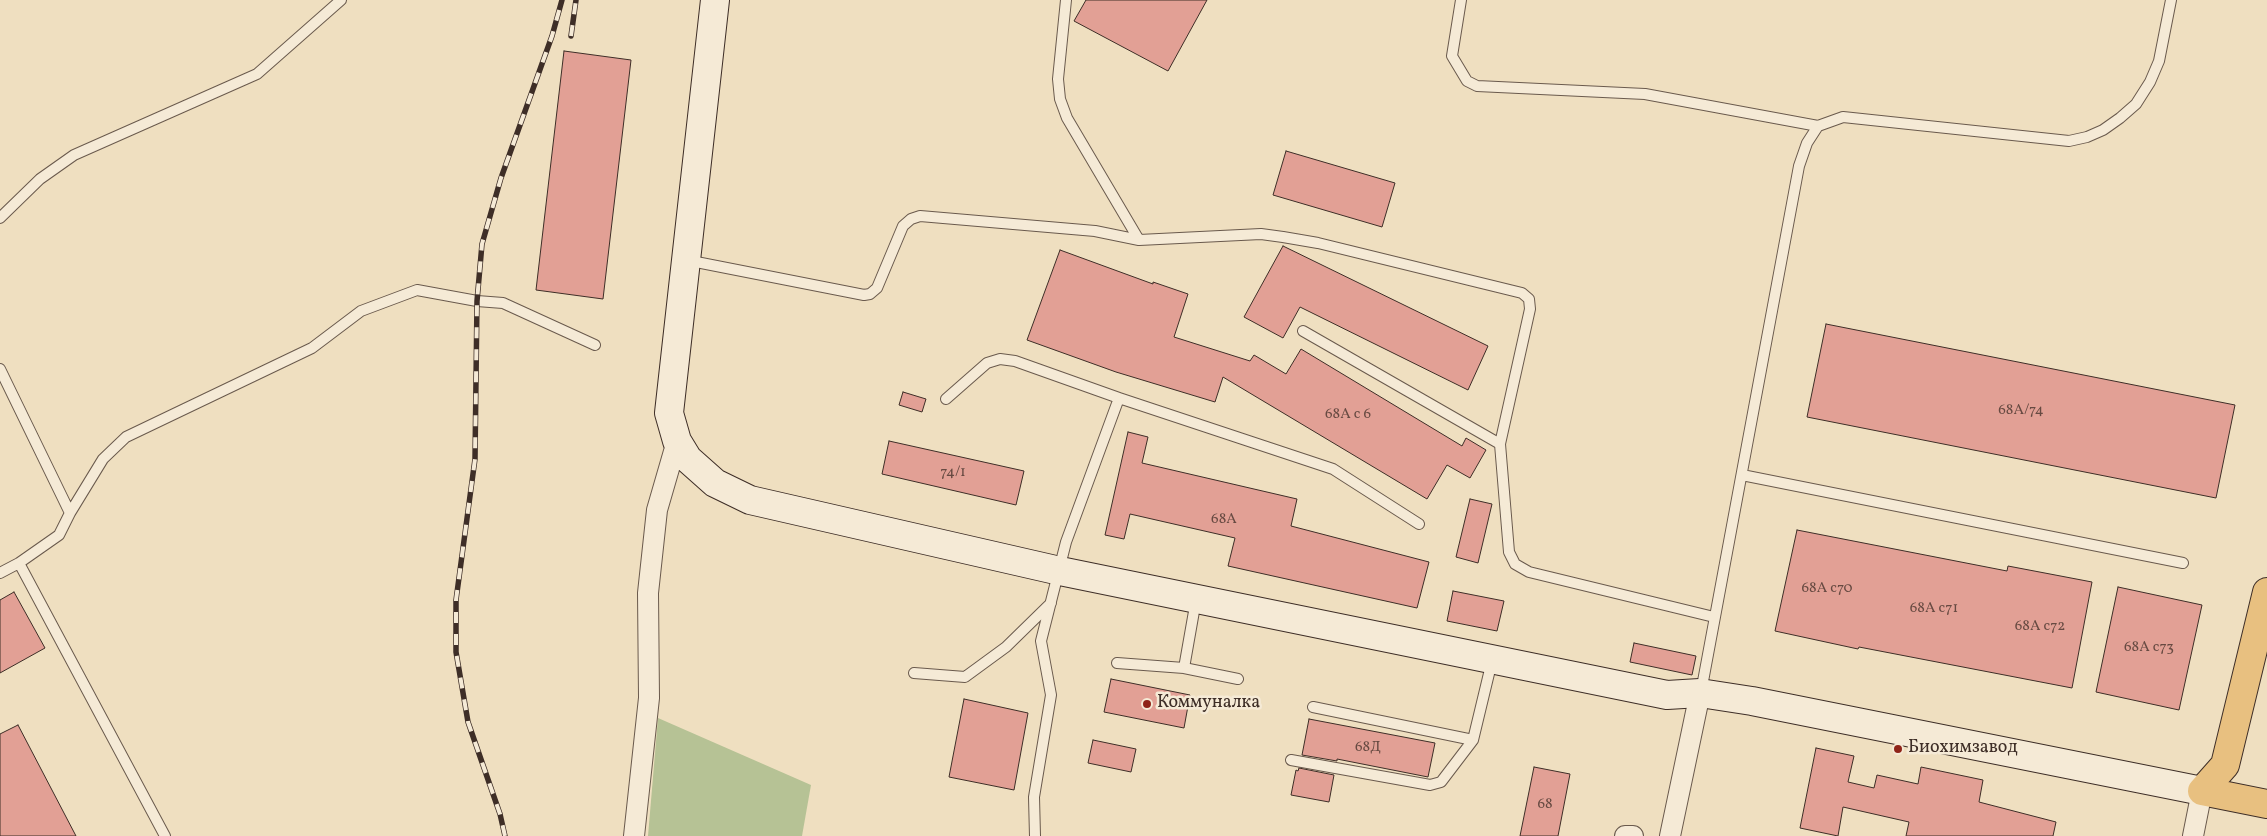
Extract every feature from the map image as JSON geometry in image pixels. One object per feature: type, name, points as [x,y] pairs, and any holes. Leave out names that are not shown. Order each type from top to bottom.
[{"type":"main road","points":[[715,0],[669,413],[677,441],[688,459],[698,470],[715,483],[750,500],[1060,571],[1667,695],[1700,692],[2267,804]]},
{"type":"main road","points":[[2202,791],[2225,765],[2267,592]]},
{"type":"street","points":[[634,836],[649,698],[648,593],[657,510],[677,441]]},
{"type":"street","points":[[1670,836],[1700,692]]},
{"type":"street","points":[[2193,836],[2202,791]]},
{"type":"street","points":[[1624,836],[1633,836]]},
{"type":"lane","points":[[0,218],[40,180],[74,156],[257,74],[341,0]]},
{"type":"lane","points":[[1066,0],[1058,79],[1060,99],[1067,118],[1139,240]]},
{"type":"lane","points":[[1461,0],[1452,56],[1467,81],[1478,86],[1645,94],[1818,126],[1843,117],[2069,141],[2087,137],[2103,130],[2136,104],[2150,82],[2159,60],[2171,0]]},
{"type":"lane","points":[[1700,692],[1799,166],[1807,143],[1818,126]]},
{"type":"lane","points":[[686,260],[864,295],[870,294],[877,288],[903,226],[911,219],[920,216],[1095,232],[1139,240],[1261,234],[1283,236],[1522,292],[1529,299],[1530,308],[1500,444],[1509,552],[1515,564],[1529,572],[1714,617]]},
{"type":"lane","points":[[0,573],[20,563],[59,535],[70,512],[103,459],[126,437],[312,348],[361,311],[417,290],[477,301],[503,303],[595,345]]},
{"type":"lane","points":[[1303,331],[1500,444]]},
{"type":"lane","points":[[946,398],[987,363],[1000,358],[1015,361],[1119,398],[1333,469],[1419,524]]},
{"type":"lane","points":[[0,369],[70,512]]},
{"type":"lane","points":[[1035,836],[1034,797],[1051,695],[1041,641],[1066,542],[1119,398]]},
{"type":"lane","points":[[1742,475],[2183,563]]},
{"type":"lane","points":[[20,563],[165,836]]},
{"type":"lane","points":[[1184,668],[1196,599]]},
{"type":"lane","points":[[914,673],[965,677],[1006,647],[1052,602]]},
{"type":"lane","points":[[1292,760],[1430,785],[1441,782],[1474,740],[1492,658]]},
{"type":"lane","points":[[1117,663],[1184,668],[1238,679]]},
{"type":"lane","points":[[1313,707],[1474,740]]},
{"type":"green space","points":[[658,718],[811,785],[802,836],[648,836]]},
{"type":"building","points":[[1086,0],[1207,0],[1168,71],[1074,21]]},
{"type":"building","points":[[564,51],[631,60],[603,299],[536,290]]},
{"type":"building","points":[[1286,151],[1395,183],[1382,227],[1273,195]]},
{"type":"building","points":[[1283,246],[1488,346],[1468,390],[1300,307],[1283,338],[1244,317]]},
{"type":"building","points":[[1060,250],[1153,284],[1153,282],[1188,294],[1174,337],[1250,361],[1254,355],[1286,374],[1301,349],[1462,446],[1466,438],[1486,450],[1470,478],[1447,465],[1427,499],[1223,377],[1215,402],[1116,372],[1027,340]]},
{"type":"building","points":[[1826,324],[2235,405],[2216,498],[1807,417]]},
{"type":"building","points":[[903,392],[926,399],[922,412],[899,405]]},
{"type":"building","points":[[1128,432],[1148,437],[1142,463],[1297,499],[1291,526],[1429,562],[1417,608],[1228,566],[1235,538],[1130,514],[1124,539],[1105,535]]},
{"type":"building","points":[[889,441],[1024,471],[1016,505],[882,474]]},
{"type":"building","points":[[1470,499],[1492,504],[1478,563],[1456,557]]},
{"type":"building","points":[[1797,530],[2007,571],[2008,566],[2092,582],[2072,688],[1859,647],[1858,649],[1775,631]]},
{"type":"building","points":[[2118,587],[2202,605],[2179,710],[2096,692]]},
{"type":"building","points":[[1453,591],[1504,601],[1497,631],[1447,621]]},
{"type":"building","points":[[14,592],[45,648],[0,673],[0,600]]},
{"type":"building","points":[[1634,643],[1696,656],[1692,675],[1630,662]]},
{"type":"building","name":"Коммуналка","points":[[1111,679],[1190,695],[1184,728],[1104,712]]},
{"type":"building","points":[[964,699],[1028,713],[1014,790],[949,777]]},
{"type":"building","points":[[1309,719],[1435,743],[1428,777],[1337,759],[1337,761],[1302,755]]},
{"type":"building","points":[[18,725],[76,836],[0,836],[0,734]]},
{"type":"building","points":[[1093,740],[1136,749],[1131,772],[1088,763]]},
{"type":"building","points":[[1816,748],[1854,756],[1848,782],[1874,788],[1877,775],[1918,784],[1921,767],[1983,780],[1979,802],[2056,822],[2053,836],[1906,836],[1909,822],[1843,807],[1838,836],[1800,828]]},
{"type":"building","points":[[1534,767],[1570,774],[1558,836],[1520,836]]},
{"type":"building","points":[[1299,768],[1334,775],[1329,802],[1291,795],[1296,770],[1298,771]]},
{"type":"railway","points":[[505,836],[500,814],[468,722],[456,652],[456,600],[475,459],[477,301],[482,244],[501,178],[552,36],[562,0]]},
{"type":"railway","points":[[571,36],[576,0]]},
{"type":"place","name":"Коммуналка","points":[[1147,704]]},
{"type":"place","name":"Биохимзавод","points":[[1898,749]]}]
